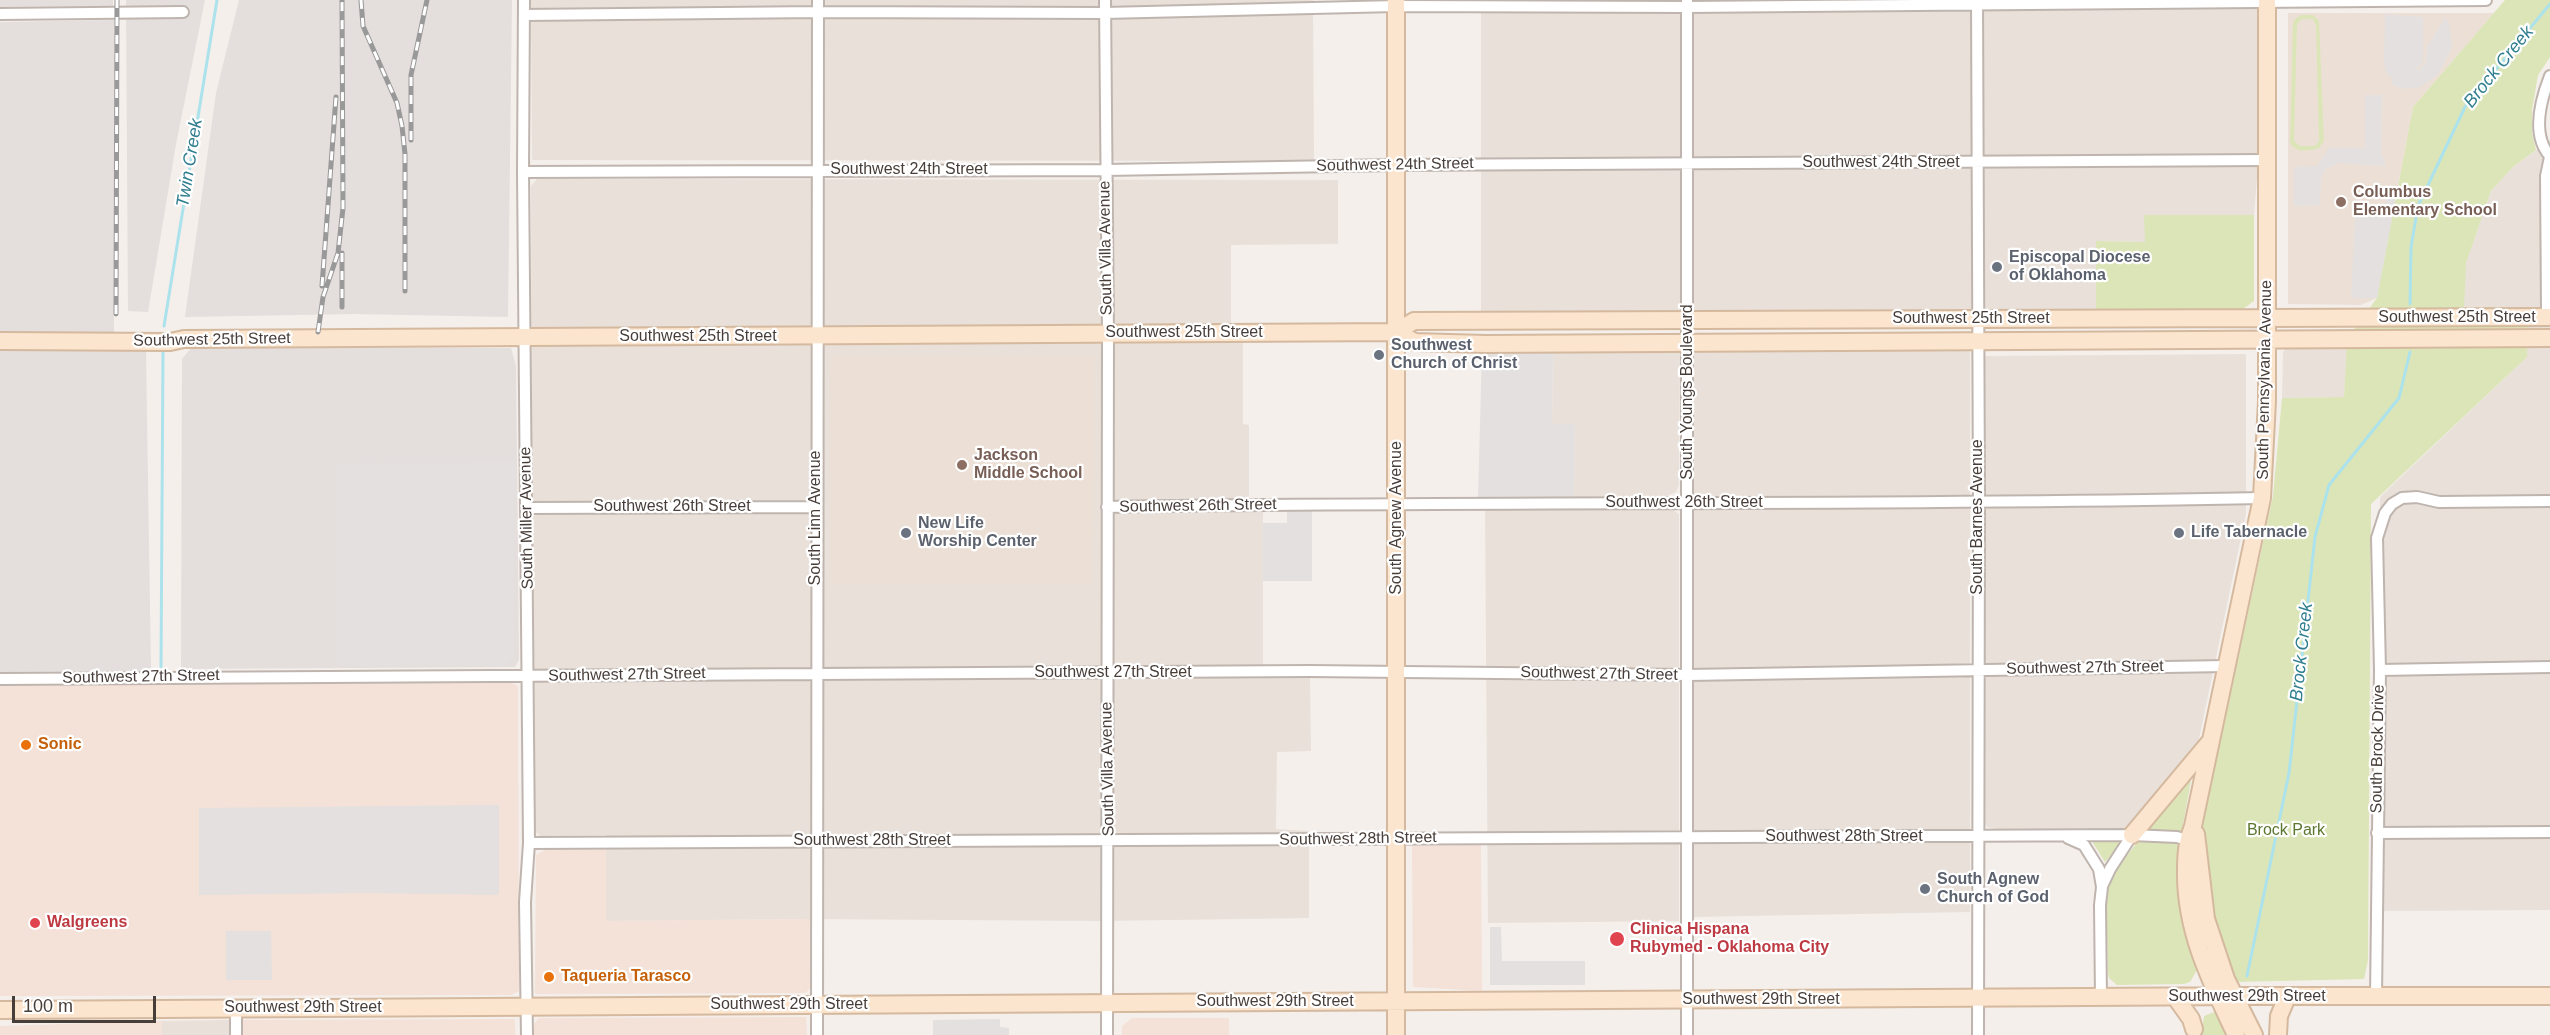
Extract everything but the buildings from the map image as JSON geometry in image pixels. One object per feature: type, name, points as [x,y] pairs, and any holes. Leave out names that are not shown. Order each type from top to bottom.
[{"type":"main road","name":"South Pennsylvania Avenue","points":[[2236,1035],[2213,998],[2193,933],[2186,898],[2190,833],[2262,498],[2267,401],[2267,1]]},
{"type":"main road","name":"South Agnew Avenue","points":[[1396,3],[1396,1035]]},
{"type":"main road","points":[[2474,318],[2475,338]]},
{"type":"main road","name":"Southwest 25th Street","points":[[1396,332],[1414,321],[2550,318]]},
{"type":"main road","name":"Southwest 25th Street","points":[[0,341],[170,342],[192,339],[1396,332],[1415,342],[1485,344],[2550,338]]},
{"type":"main road","points":[[2132,835],[2210,742]]},
{"type":"main road","name":"South Pennsylvania Avenue","points":[[2190,833],[2198,840],[2198,865],[2206,919],[2226,979],[2254,1035]]},
{"type":"main road","points":[[2194,1032],[2192,1019],[2176,998],[2191,990],[2202,977],[2205,969]]},
{"type":"main road","name":"Southwest 29th Street","points":[[0,1010],[2550,996]]},
{"type":"main road","points":[[2278,1035],[2279,1016],[2287,997]]},
{"type":"main road","points":[[2194,1032],[2213,998]]},
{"type":"street","name":"South Miller Avenue","points":[[524,0],[523,172],[529,843],[525,902],[527,1035]]},
{"type":"street","name":"South Linn Avenue","points":[[817,1035],[818,0]]},
{"type":"street","name":"South Villa Avenue","points":[[1105,0],[1109,842],[1107,1035]]},
{"type":"street","points":[[524,15],[818,12],[1105,13],[1396,3],[1687,4],[2486,0]]},
{"type":"street","name":"South Barnes Avenue","points":[[1977,3],[1978,1035]]},
{"type":"street","name":"South Youngs Boulevard","points":[[1687,4],[1687,1035]]},
{"type":"street","points":[[0,14],[183,12]]},
{"type":"street","points":[[2550,76],[2544,94],[2539,126],[2542,144],[2550,156],[2546,176],[2547,309],[2550,318]]},
{"type":"street","name":"Southwest 24th Street","points":[[523,172],[1105,170],[1397,165],[2267,160]]},
{"type":"street","name":"South Brock Drive","points":[[2376,997],[2380,670],[2377,538],[2385,513],[2392,504],[2402,498],[2417,497],[2439,502],[2550,501]]},
{"type":"street","name":"Southwest 26th Street","points":[[1107,507],[1979,503],[2262,498]]},
{"type":"street","name":"Southwest 26th Street","points":[[527,508],[816,507]]},
{"type":"street","name":"Southwest 27th Street","points":[[0,679],[817,672],[1397,671],[1688,675],[2226,666]]},
{"type":"street","points":[[2380,670],[2550,668]]},
{"type":"street","points":[[2377,833],[2550,832]]},
{"type":"street","name":"Southwest 28th Street","points":[[529,843],[1109,842],[1397,838],[2132,835],[2177,837],[2190,833]]},
{"type":"street","points":[[2101,998],[2100,904],[2102,887],[2110,868],[2132,835]]},
{"type":"street","points":[[2065,837],[2084,845],[2099,869],[2102,887]]},
{"type":"street","points":[[236,1008],[236,1035]]},
{"type":"shaded area","points":[[0,0],[113,0],[113,6],[0,7]]},
{"type":"shaded area","points":[[126,0],[205,0],[176,144],[148,312],[128,311]]},
{"type":"shaded area","points":[[239,0],[512,0],[508,317],[354,314],[185,317],[216,93]]},
{"type":"shaded area","points":[[531,0],[1313,0],[1314,161],[532,160]]},
{"type":"shaded area","points":[[1481,0],[2257,0],[2257,178],[2254,215],[2145,215],[2145,242],[2096,241],[2096,309],[1481,314]]},
{"type":"shaded area","name":"Columbus Elementary School","points":[[2288,13],[2494,13],[2413,107],[2377,298],[2361,305],[2288,304]]},
{"type":"shaded area","points":[[2385,14],[2423,17],[2423,62],[2416,70],[2418,71],[2426,62],[2427,47],[2445,18],[2449,22],[2452,48],[2438,74],[2421,87],[2405,89],[2392,85],[2392,79],[2386,72],[2384,63]]},
{"type":"shaded area","points":[[114,20],[114,333],[0,334],[0,22]]},
{"type":"shaded area","points":[[2365,95],[2382,95],[2381,156],[2385,159],[2385,166],[2337,163],[2325,170],[2321,179],[2320,205],[2294,206],[2294,167],[2317,166],[2329,148],[2365,148]]},
{"type":"shaded area","points":[[2550,140],[2550,910],[2384,911],[2380,497],[2527,357],[2464,308],[2464,268],[2491,191],[2513,167]]},
{"type":"shaded area","points":[[537,179],[1338,180],[1338,244],[1231,245],[1231,338],[1243,338],[1243,424],[1249,425],[1249,512],[1263,512],[1263,678],[1310,678],[1311,751],[1277,752],[1276,829],[1309,831],[1309,918],[1100,921],[807,919],[606,921],[606,835],[541,836],[534,831],[533,824],[531,186]]},
{"type":"shaded area","points":[[2386,196],[2396,196],[2377,298],[2351,298],[2355,213],[2385,213]]},
{"type":"shaded area","points":[[2290,344],[2347,344],[2344,397],[2282,398],[2283,352]]},
{"type":"shaded area","points":[[1553,347],[1678,348],[1680,352],[1679,485],[1676,492],[1667,496],[1574,497],[1575,425],[1552,424]]},
{"type":"shaded area","points":[[1553,347],[1552,424],[1575,424],[1574,497],[1478,497],[1482,351],[1535,352]]},
{"type":"shaded area","points":[[1967,347],[1970,353],[1970,912],[1692,917],[1694,352],[1698,350]]},
{"type":"shaded area","points":[[191,348],[511,348],[516,366],[519,660],[515,667],[181,669],[182,359]]},
{"type":"shaded area","points":[[0,349],[146,351],[151,671],[0,672]]},
{"type":"shaded area","points":[[2246,354],[2246,514],[2197,748],[2128,830],[2007,831],[1987,827],[1984,822],[1985,356]]},
{"type":"shaded area","name":"Jackson Middle School","points":[[1094,356],[1093,585],[830,585],[830,357]]},
{"type":"shaded area","points":[[515,462],[514,657],[505,665],[337,666],[337,463]]},
{"type":"shaded area","points":[[1485,509],[1667,509],[1679,514],[1679,921],[1488,923]]},
{"type":"shaded area","points":[[1287,510],[1312,510],[1312,581],[1263,581],[1263,523],[1287,523]]},
{"type":"shaded area","points":[[512,683],[518,686],[519,991],[511,995],[0,996],[0,684]]},
{"type":"shaded area","points":[[499,805],[499,895],[368,893],[199,895],[199,808]]},
{"type":"shaded area","points":[[1481,845],[1482,991],[1413,987],[1412,846]]},
{"type":"shaded area","points":[[547,849],[606,850],[606,921],[812,919],[809,990],[805,993],[535,994],[536,855]]},
{"type":"shaded area","points":[[1490,927],[1501,927],[1502,961],[1585,961],[1585,985],[1490,985]]},
{"type":"shaded area","points":[[226,931],[271,931],[272,980],[226,980]]},
{"type":"shaded area","points":[[806,1017],[807,1035],[533,1035],[533,1025],[539,1018]]},
{"type":"shaded area","points":[[1132,1018],[1229,1018],[1229,1035],[1122,1035],[1122,1026]]},
{"type":"shaded area","points":[[515,1019],[515,1035],[241,1035],[241,1020]]},
{"type":"shaded area","points":[[1000,1019],[1000,1027],[1009,1028],[1009,1035],[933,1035],[933,1020]]},
{"type":"shaded area","points":[[229,1020],[229,1035],[162,1035],[162,1021]]},
{"type":"shaded area","points":[[162,1021],[162,1035],[0,1035],[0,1026]]},
{"type":"green space","name":"Brock Park","points":[[2505,0],[2550,0],[2550,57],[2538,75],[2532,110],[2532,133],[2536,150],[2513,167],[2491,191],[2466,263],[2464,308],[2528,307],[2527,357],[2371,504],[2368,960],[2364,979],[2235,982],[2209,906],[2203,857],[2203,822],[2273,496],[2282,398],[2344,397],[2347,339],[2377,298],[2413,107]]},
{"type":"green space","points":[[2302,15],[2313,15],[2319,21],[2324,141],[2319,148],[2307,150],[2299,150],[2290,143],[2293,23]],"holes":[[[2302,19],[2313,19],[2316,25],[2319,141],[2315,146],[2300,146],[2294,141],[2297,24]]]},
{"type":"green space","points":[[2144,215],[2254,215],[2254,301],[2243,309],[2096,309],[2096,241],[2145,242]]},
{"type":"green space","points":[[2194,764],[2182,830],[2178,833],[2140,833]]},
{"type":"green space","points":[[2096,840],[2117,841],[2120,845],[2105,862],[2093,843]]},
{"type":"green space","points":[[2142,841],[2173,841],[2182,849],[2197,970],[2190,982],[2184,984],[2117,985],[2109,978],[2108,972],[2106,890],[2111,876],[2136,844]]},
{"type":"green space","points":[[2214,1012],[2219,1013],[2230,1035],[2201,1035],[2204,1016]]},
{"type":"waterway","name":"Twin Creek","points":[[164,326],[217,0]]},
{"type":"waterway","name":"Brock Creek","points":[[2410,304],[2411,247],[2418,206],[2465,107],[2550,4]]},
{"type":"waterway","name":"Twin Creek","points":[[161,667],[163,352]]},
{"type":"waterway","name":"Brock Creek","points":[[2247,976],[2289,773],[2315,537],[2329,485],[2399,398],[2410,352]]},
{"type":"railway","points":[[116,314],[117,0]]},
{"type":"railway","points":[[318,332],[323,297],[338,253],[343,208],[342,0]]},
{"type":"railway","points":[[361,0],[363,26],[397,103],[402,126],[405,154],[405,291]]},
{"type":"railway","points":[[411,140],[411,75],[427,0]]},
{"type":"railway","points":[[322,286],[336,97]]},
{"type":"railway","points":[[342,253],[342,307]]},
{"type":"place","name":"Columbus Elementary School","points":[[2341,202]]},
{"type":"place","name":"Episcopal Diocese of Oklahoma","points":[[1997,267]]},
{"type":"place","name":"Southwest Church of Christ","points":[[1379,355]]},
{"type":"place","name":"Jackson Middle School","points":[[962,465]]},
{"type":"place","name":"New Life Worship Center","points":[[906,533]]},
{"type":"place","name":"Life Tabernacle","points":[[2179,533]]},
{"type":"place","name":"Sonic","points":[[26,745]]},
{"type":"place","name":"South Agnew Church of God","points":[[1925,889]]},
{"type":"place","name":"Walgreens","points":[[35,923]]},
{"type":"place","name":"Clinica Hispana Rubymed - Oklahoma City","points":[[1617,939]]},
{"type":"place","name":"Taqueria Tarasco","points":[[549,977]]}]
